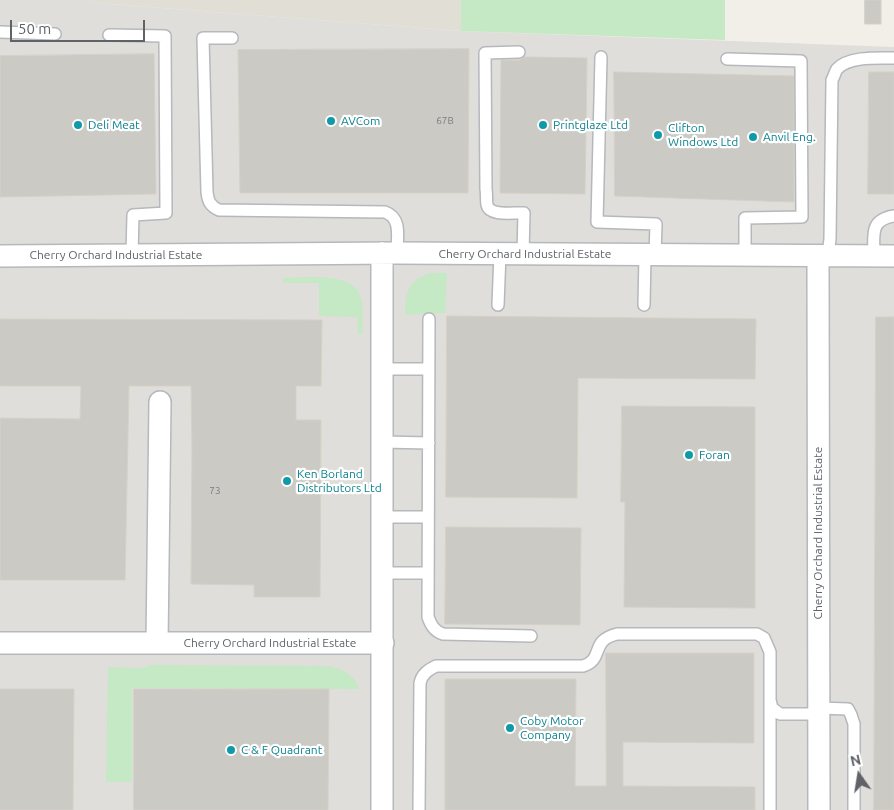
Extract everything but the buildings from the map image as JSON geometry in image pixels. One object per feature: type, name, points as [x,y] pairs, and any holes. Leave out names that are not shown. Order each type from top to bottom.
[{"type":"street","name":"Cherry Orchard Industrial Estate","points":[[0,256],[389,253],[884,256]]},
{"type":"street","points":[[382,810],[382,369],[389,253]]},
{"type":"street","name":"Cherry Orchard Industrial Estate","points":[[819,810],[823,255]]},
{"type":"street","points":[[157,643],[160,402]]},
{"type":"street","name":"Cherry Orchard Industrial Estate","points":[[0,643],[383,644]]},
{"type":"lane","points":[[0,32],[55,34]]},
{"type":"lane","points":[[109,35],[165,36],[166,213],[133,215],[132,255]]},
{"type":"lane","points":[[232,38],[203,38],[206,192],[212,207],[219,210],[385,212],[392,214],[396,221],[389,253]]},
{"type":"lane","points":[[519,52],[485,53],[486,189],[489,210],[494,212],[524,213],[523,254]]},
{"type":"lane","points":[[601,57],[597,222],[656,224],[644,305]]},
{"type":"lane","points":[[823,255],[830,239],[832,80],[837,69],[860,59],[894,58]]},
{"type":"lane","points":[[727,59],[801,61],[802,217],[745,218],[744,255]]},
{"type":"lane","points":[[884,256],[875,226],[886,217],[894,216]]},
{"type":"lane","points":[[498,305],[500,254]]},
{"type":"lane","points":[[429,319],[428,617],[433,628],[443,634],[531,636]]},
{"type":"lane","points":[[382,369],[429,369]]},
{"type":"lane","points":[[383,442],[429,443]]},
{"type":"lane","points":[[383,516],[428,517]]},
{"type":"lane","points":[[383,573],[428,573]]},
{"type":"lane","points":[[419,810],[420,683],[427,670],[436,666],[583,666],[592,662],[598,646],[606,637],[617,634],[757,634],[764,638],[770,652],[770,810]]},
{"type":"lane","points":[[770,698],[772,708],[780,714],[848,709],[854,724],[854,810]]},
{"type":"shaded area","points":[[0,0],[89,0],[98,3],[461,31],[894,47],[894,810],[0,810]]},
{"type":"shaded area","points":[[89,0],[461,0],[461,31],[98,3]]},
{"type":"green space","points":[[461,0],[725,0],[725,40],[461,31]]},
{"type":"green space","points":[[431,273],[447,273],[445,313],[405,315],[409,288],[417,279]]},
{"type":"green space","points":[[314,277],[337,279],[355,287],[361,299],[363,334],[358,334],[357,317],[319,316],[319,283],[283,283],[283,278]]},
{"type":"green space","points":[[151,665],[328,666],[347,673],[360,689],[132,688],[132,782],[106,782],[108,667],[143,668]]},
{"type":"place","name":"AVCom","points":[[331,121]]},
{"type":"place","name":"Deli Meat","points":[[78,125]]},
{"type":"place","name":"Printglaze Ltd","points":[[543,125]]},
{"type":"place","name":"Clifton Windows Ltd","points":[[658,135]]},
{"type":"place","name":"Anvil Eng.","points":[[753,137]]},
{"type":"place","name":"Foran","points":[[689,455]]},
{"type":"place","name":"Ken Borland Distributors Ltd","points":[[287,481]]},
{"type":"place","name":"Coby Motor Company","points":[[510,728]]},
{"type":"place","name":"C & F Quadrant","points":[[231,750]]}]
